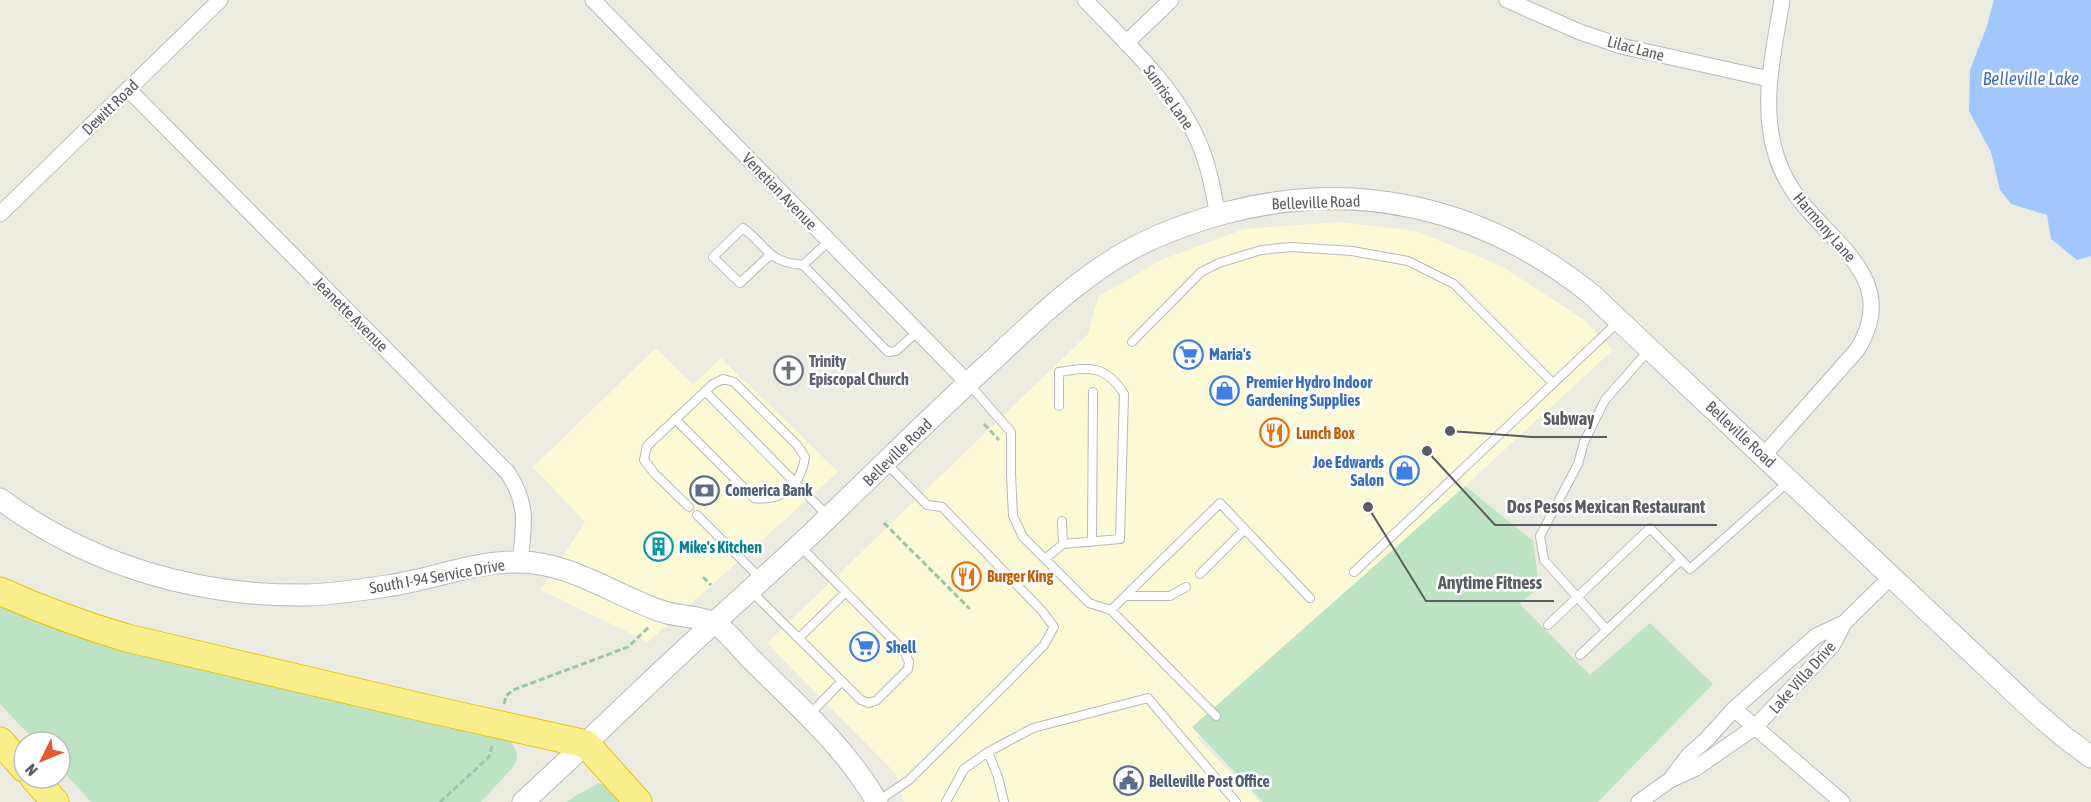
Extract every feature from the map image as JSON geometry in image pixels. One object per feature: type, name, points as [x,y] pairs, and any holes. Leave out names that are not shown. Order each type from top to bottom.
[{"type":"highway","points":[[0,591],[58,615],[127,638],[586,744],[638,802]]},
{"type":"highway","points":[[0,741],[12,754]]},
{"type":"highway","points":[[44,790],[55,802]]},
{"type":"main road","name":"Belleville Road","points":[[523,802],[829,517],[1055,302],[1101,267],[1130,249],[1193,221],[1259,204],[1323,198],[1393,203],[1461,220],[1517,244],[1569,277],[1619,320],[1764,455],[2035,712],[2091,757]]},
{"type":"main road","name":"South I-94 Service Drive","points":[[0,499],[78,546],[113,561],[147,573],[222,590],[309,595],[391,586],[494,564],[520,562],[559,569],[664,612],[714,623]]},
{"type":"main road","points":[[714,623],[850,761],[877,802]]},
{"type":"street","name":"Dewitt Road","points":[[0,214],[220,0]]},
{"type":"street","name":"Venetian Avenue","points":[[592,0],[968,383]]},
{"type":"street","name":"Sunrise Lane","points":[[1085,0],[1163,84],[1189,123],[1206,163],[1218,215]]},
{"type":"street","points":[[1126,43],[1171,0]]},
{"type":"street","name":"Lilac Lane","points":[[1507,0],[1580,32],[1622,46],[1769,79]]},
{"type":"street","name":"Harmony Lane","points":[[1764,455],[1857,350],[1868,330],[1872,308],[1869,286],[1856,261],[1801,202],[1781,170],[1775,154],[1770,126],[1769,79],[1782,0]]},
{"type":"street","name":"Jeanette Avenue","points":[[128,89],[508,473],[518,489],[523,506],[524,521],[520,562]]},
{"type":"street","name":"Lake Villa Drive","points":[[1640,802],[1671,780],[1696,768],[1755,727],[1832,646],[1844,623],[1892,576]]},
{"type":"street","name":"Lake Villa Drive","points":[[1671,780],[1689,755],[1734,709],[1816,636],[1844,623]]},
{"type":"street","name":"Lake Villa Drive","points":[[1734,709],[1842,802]]},
{"type":"lane","points":[[770,255],[740,283],[713,257],[743,228],[770,255],[790,264],[803,265],[888,352],[896,351],[918,331]]},
{"type":"lane","points":[[803,265],[829,241]]},
{"type":"lane","points":[[1132,342],[1201,272],[1219,263],[1261,250],[1291,247],[1352,251],[1408,261],[1454,284],[1553,383]]},
{"type":"lane","points":[[1354,572],[1619,320]]},
{"type":"lane","points":[[1607,630],[1544,560],[1540,536],[1578,464],[1584,442],[1605,400],[1650,349]]},
{"type":"lane","points":[[1045,559],[1063,544],[1120,539],[1124,394],[1117,382],[1104,371],[1080,368],[1059,372],[1059,406]]},
{"type":"lane","points":[[675,419],[754,498],[767,500],[797,483],[803,470],[805,457],[797,445],[734,382],[723,379],[705,391],[675,419],[647,446],[644,460],[689,507]]},
{"type":"lane","points":[[968,383],[1011,432],[1013,516],[1023,537],[1089,603],[1111,610],[1216,716]]},
{"type":"lane","points":[[705,391],[829,517]]},
{"type":"lane","points":[[1092,542],[1093,392]]},
{"type":"lane","points":[[877,802],[909,780],[1044,645],[1054,627],[1043,612],[942,507],[927,505],[886,463]]},
{"type":"lane","points":[[1548,625],[1650,528],[1690,569],[1790,480]]},
{"type":"lane","points":[[1111,610],[1221,503],[1310,598]]},
{"type":"lane","points":[[697,515],[799,638],[861,700],[869,703],[877,700],[908,669],[909,662],[904,651],[799,544]]},
{"type":"lane","points":[[1062,520],[1063,544]]},
{"type":"lane","points":[[1200,574],[1245,529]]},
{"type":"lane","points":[[1580,655],[1681,560]]},
{"type":"lane","points":[[1126,596],[1170,596],[1186,587]]},
{"type":"lane","points":[[799,638],[846,592]]},
{"type":"lane","points":[[808,716],[842,681]]},
{"type":"lane","points":[[946,802],[964,769],[988,752],[1034,728],[1148,698],[1236,802]]},
{"type":"lane","points":[[988,752],[998,777],[1004,802]]},
{"type":"path","points":[[884,523],[970,609]]},
{"type":"path","points":[[703,577],[711,585]]},
{"type":"path","points":[[440,802],[489,757],[506,696],[513,690],[628,647],[648,628]]},
{"type":"shaded area","points":[[1340,222],[1417,231],[1503,267],[1583,319],[1613,350],[1341,596],[1197,738],[1260,802],[904,802],[896,774],[767,643],[1088,334],[1098,297],[1161,260],[1244,229]]},
{"type":"shaded area","points":[[656,348],[693,385],[721,358],[838,472],[648,642],[541,590],[585,522],[533,467]]},
{"type":"green space","points":[[1465,486],[1533,541],[1539,587],[1520,604],[1590,675],[1650,623],[1713,684],[1598,802],[1263,802],[1192,727]]},
{"type":"green space","points":[[0,600],[509,739],[514,746],[517,759],[514,766],[481,802],[91,802],[72,781],[72,730],[25,730],[0,704]]},
{"type":"green space","points":[[599,783],[625,802],[567,802],[575,796]]},
{"type":"water","name":"Belleville Lake","points":[[1994,0],[2091,0],[2091,256],[2077,260],[2051,239],[2047,215],[2011,204],[2000,190],[1991,152],[1969,111],[1970,70],[1987,26]]},
{"type":"place","name":"Maria's","points":[[1188,354]]},
{"type":"place","name":"Trinity Episcopal Church","points":[[788,370]]},
{"type":"place","name":"Premier Hydro Indoor Gardening Supplies","points":[[1225,391]]},
{"type":"place","name":"Subway","points":[[1450,431]]},
{"type":"place","name":"Lunch Box","points":[[1275,433]]},
{"type":"place","name":"Dos Pesos Mexican Restaurant","points":[[1427,451]]},
{"type":"place","name":"Joe Edwards Salon","points":[[1405,471]]},
{"type":"place","name":"Comerica Bank","points":[[704,490]]},
{"type":"place","name":"Anytime Fitness","points":[[1368,507]]},
{"type":"place","name":"Mike's Kitchen","points":[[658,547]]},
{"type":"place","name":"Burger King","points":[[966,576]]},
{"type":"place","name":"Shell","points":[[865,647]]},
{"type":"place","name":"Belleville Post Office","points":[[1128,781]]}]
